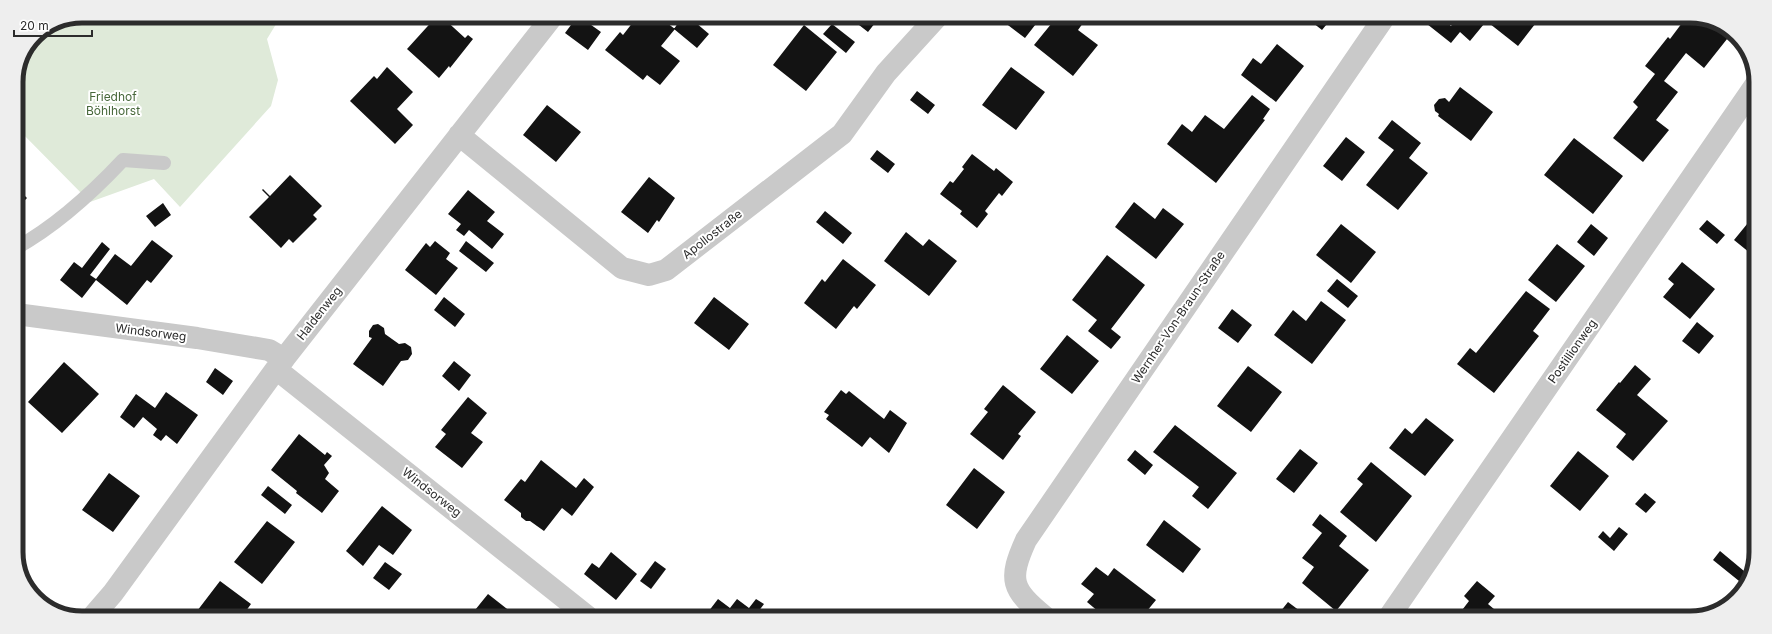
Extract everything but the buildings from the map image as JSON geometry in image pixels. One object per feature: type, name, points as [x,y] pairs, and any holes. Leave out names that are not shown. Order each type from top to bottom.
[{"type":"street","name":"Haldenweg","points":[[98,611],[113,594],[280,364],[547,23]]},
{"type":"street","name":"Apollostraße","points":[[459,135],[622,268],[649,275],[666,270],[842,134],[886,73],[931,23]]},
{"type":"street","name":"Wernher-Von-Braun-Straße","points":[[1039,611],[1020,593],[1014,580],[1016,562],[1026,540],[1380,23]]},
{"type":"street","name":"Postillionweg","points":[[1393,611],[1749,94]]},
{"type":"street","name":"Windsorweg","points":[[23,315],[198,338],[269,350],[280,364],[581,611]]},
{"type":"lane","points":[[23,244],[30,241],[93,191],[123,160],[164,163]]},
{"type":"green space","name":"Friedhof Böhlhorst","points":[[82,23],[277,23],[267,39],[278,80],[271,106],[180,207],[154,179],[90,202],[23,134],[24,70],[27,59],[40,40],[59,27]]}]
